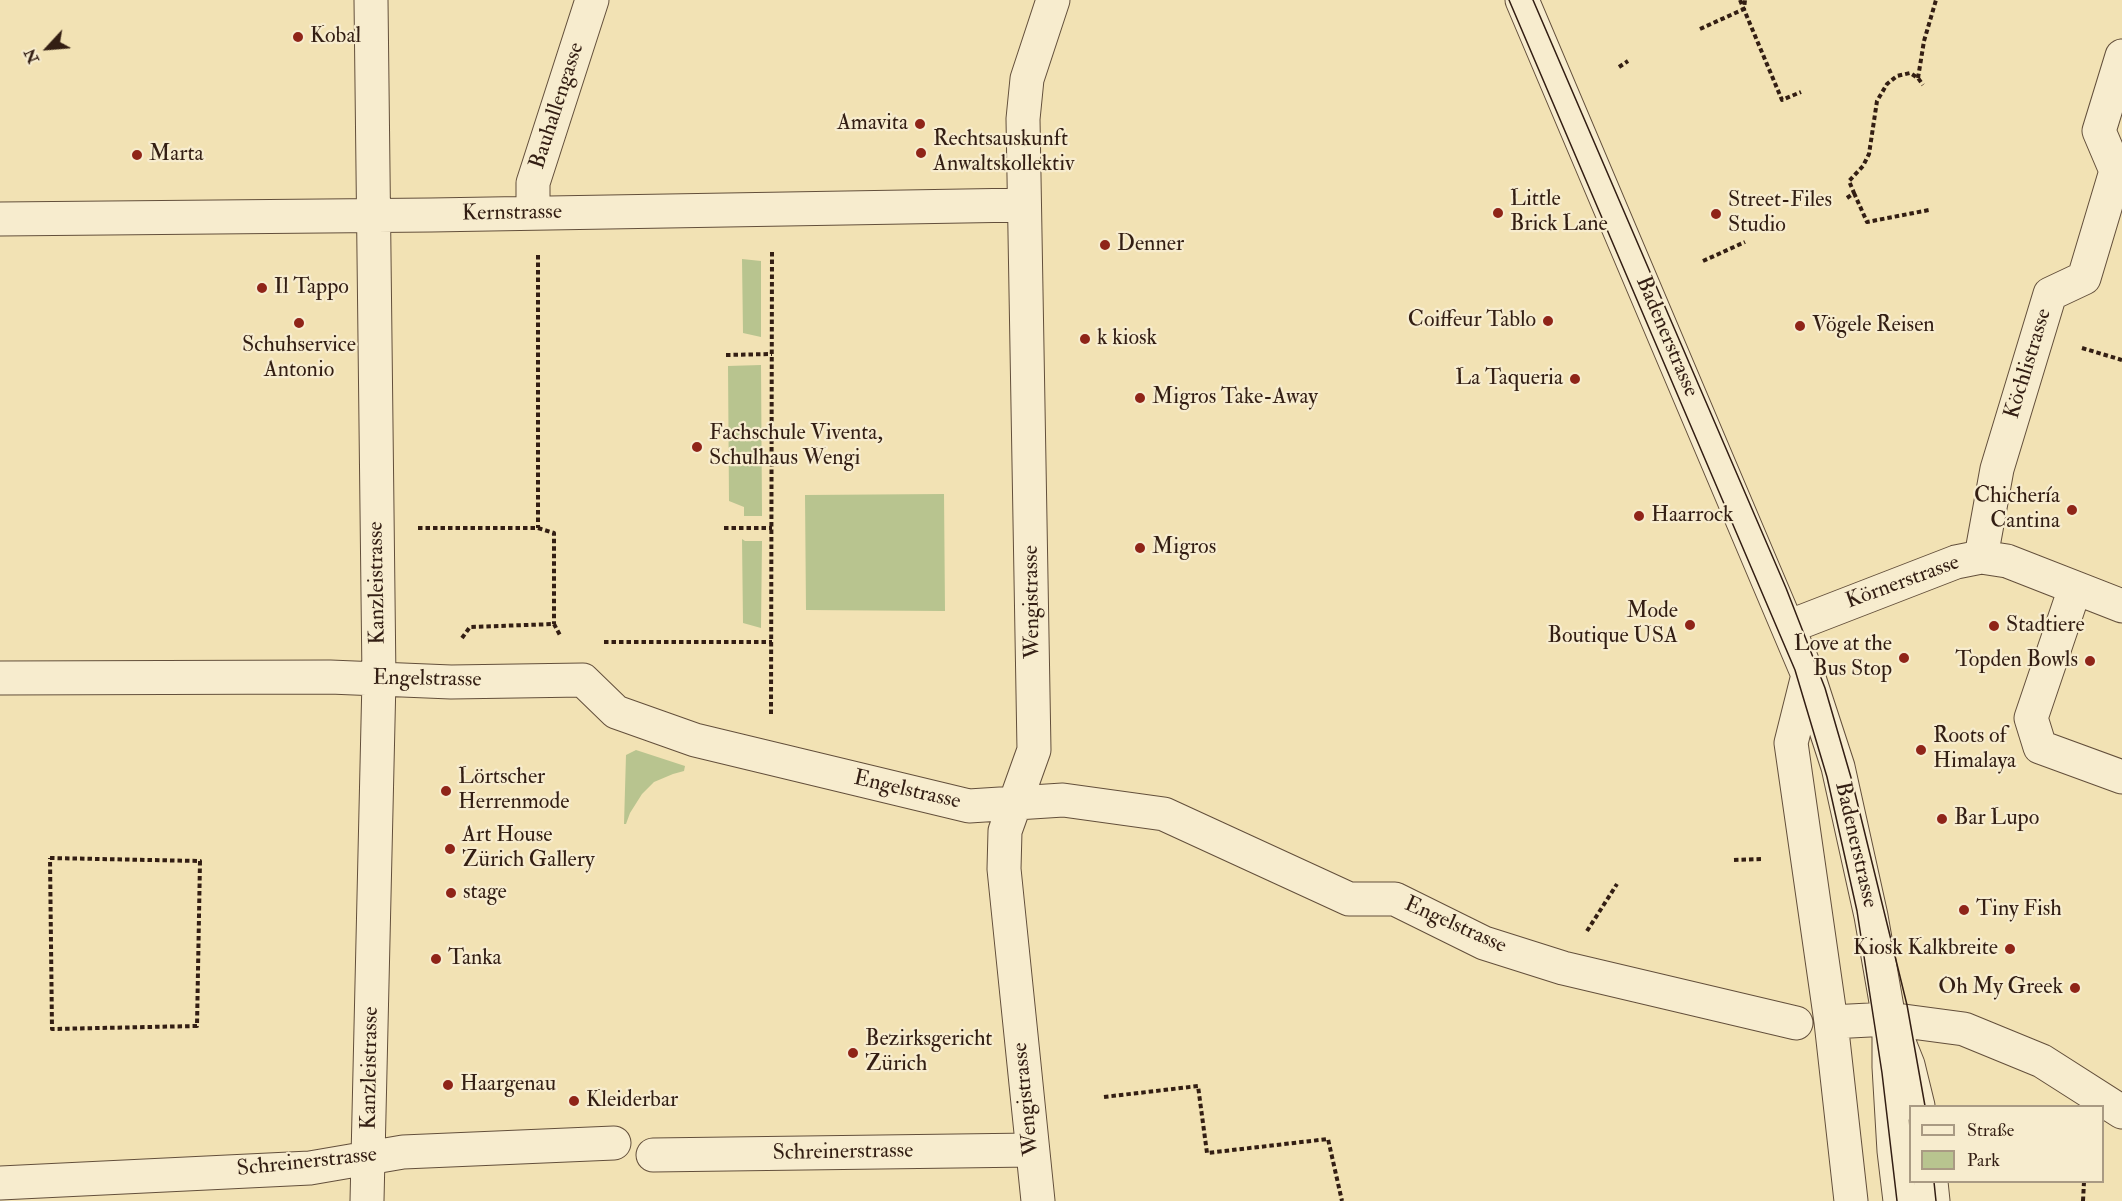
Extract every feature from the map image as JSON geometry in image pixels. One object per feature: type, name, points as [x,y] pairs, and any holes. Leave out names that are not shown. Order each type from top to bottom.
[{"type":"street","name":"Kanzleistrasse","points":[[367,1201],[379,679],[371,0]]},
{"type":"street","name":"Bauhallengasse","points":[[532,213],[533,183],[592,0]]},
{"type":"street","name":"Wengistrasse","points":[[1038,1201],[1004,869],[1005,831],[1034,750],[1035,722],[1023,119],[1027,79],[1053,0]]},
{"type":"street","name":"Badenerstrasse","points":[[1522,0],[1808,675],[1838,768],[1871,916],[1889,1019],[1893,1139],[1900,1201]]},
{"type":"street","name":"Köchlistrasse","points":[[1981,557],[1997,469],[2050,294],[2084,278],[2116,171],[2100,131],[2122,56]]},
{"type":"street","name":"Kernstrasse","points":[[0,219],[372,216],[1023,205]]},
{"type":"street","name":"Körnerstrasse","points":[[1788,627],[1956,562],[1981,557],[2007,561],[2122,606]]},
{"type":"street","points":[[2075,588],[2031,718],[2040,747],[2122,777]]},
{"type":"street","name":"Badenerstrasse","points":[[1808,675],[1791,742],[1831,1022],[1851,1201]]},
{"type":"street","name":"Engelstrasse","points":[[0,678],[330,677],[451,682],[583,680],[615,712],[695,740],[969,806],[1063,800],[1164,814],[1349,899],[1395,899],[1484,944],[1563,968],[1796,1023]]},
{"type":"street","name":"Badenerstrasse","points":[[1889,1019],[1908,1065],[1918,1105]]},
{"type":"street","points":[[1831,1022],[1889,1019],[1964,1029],[2042,1061],[2122,1113]]},
{"type":"street","name":"Schreinerstrasse","points":[[0,1183],[310,1168],[403,1152],[615,1143]]},
{"type":"street","name":"Schreinerstrasse","points":[[653,1155],[1032,1150]]},
{"type":"street","points":[[1931,1183],[1933,1201]]},
{"type":"path","points":[[1740,0],[1782,99],[1802,92]]},
{"type":"path","points":[[1744,9],[1745,0]]},
{"type":"path","points":[[1918,78],[1924,41],[1936,0]]},
{"type":"path","points":[[1700,29],[1744,9]]},
{"type":"path","points":[[1619,67],[1628,62]]},
{"type":"path","points":[[1923,85],[1910,73],[1897,76],[1887,84],[1877,101],[1869,154],[1863,166],[1849,181],[1867,222],[1929,210]]},
{"type":"path","points":[[1847,198],[1854,193]]},
{"type":"path","points":[[1703,261],[1745,242]]},
{"type":"path","points":[[771,723],[772,247]]},
{"type":"path","points":[[538,249],[538,528]]},
{"type":"path","points":[[2082,348],[2122,360]]},
{"type":"path","points":[[726,355],[772,354]]},
{"type":"path","points":[[411,528],[538,528],[554,533],[554,624],[564,642]]},
{"type":"path","points":[[724,528],[772,528]]},
{"type":"path","points":[[456,645],[470,627],[554,624]]},
{"type":"path","points":[[598,642],[771,642]]},
{"type":"path","points":[[50,858],[200,861],[197,1026],[52,1029],[50,858]]},
{"type":"path","points":[[1734,860],[1773,858]]},
{"type":"path","points":[[1563,968],[1617,884]]},
{"type":"path","points":[[1104,1097],[1198,1086],[1207,1153],[1328,1139],[1342,1201]]},
{"type":"path","points":[[2083,1201],[2084,1183]]},
{"type":"green space","points":[[742,259],[761,261],[761,337],[743,333]]},
{"type":"green space","points":[[761,365],[762,516],[744,516],[744,507],[729,501],[728,366]]},
{"type":"green space","points":[[944,494],[945,611],[806,610],[805,495]]},
{"type":"green space","points":[[742,539],[762,541],[761,628],[743,623]]},
{"type":"green space","points":[[636,750],[685,766],[684,771],[654,782],[642,794],[624,824],[626,755]]},
{"type":"tram line","points":[[1509,0],[1795,670],[1827,777],[1857,911],[1882,1073],[1897,1201]]},
{"type":"tram line","points":[[1533,0],[1786,588],[1825,688],[1852,781],[1907,1005],[1925,1105]]},
{"type":"tram line","points":[[1934,1183],[1936,1201]]},
{"type":"place","name":"Kobal","points":[[298,37]]},
{"type":"place","name":"Amavita","points":[[920,124]]},
{"type":"place","name":"Rechtsauskunft Anwaltskollektiv","points":[[921,153]]},
{"type":"place","name":"Marta","points":[[137,155]]},
{"type":"place","name":"Little Brick Lane","points":[[1498,213]]},
{"type":"place","name":"Street-Files Studio","points":[[1716,214]]},
{"type":"place","name":"Denner","points":[[1105,245]]},
{"type":"place","name":"Il Tappo","points":[[262,288]]},
{"type":"place","name":"Coiffeur Tablo","points":[[1548,321]]},
{"type":"place","name":"Schuhservice Antonio","points":[[299,323]]},
{"type":"place","name":"Vögele Reisen","points":[[1800,326]]},
{"type":"place","name":"k kiosk","points":[[1085,339]]},
{"type":"place","name":"La Taqueria","points":[[1575,379]]},
{"type":"place","name":"Migros Take-Away","points":[[1140,398]]},
{"type":"place","name":"Fachschule Viventa, Schulhaus Wengi","points":[[697,447]]},
{"type":"place","name":"Chichería Cantina","points":[[2072,510]]},
{"type":"place","name":"Haarrock","points":[[1639,516]]},
{"type":"place","name":"Migros","points":[[1140,548]]},
{"type":"place","name":"Mode Boutique USA","points":[[1690,625]]},
{"type":"place","name":"Stadtiere","points":[[1994,626]]},
{"type":"place","name":"Love at the Bus Stop","points":[[1904,658]]},
{"type":"place","name":"Topden Bowls","points":[[2090,661]]},
{"type":"place","name":"Roots of Himalaya","points":[[1921,750]]},
{"type":"place","name":"Lörtscher Herrenmode","points":[[446,791]]},
{"type":"place","name":"Bar Lupo","points":[[1942,819]]},
{"type":"place","name":"Art House Zürich Gallery","points":[[450,849]]},
{"type":"place","name":"stage","points":[[451,893]]},
{"type":"place","name":"Tiny Fish","points":[[1964,910]]},
{"type":"place","name":"Kiosk Kalkbreite","points":[[2010,949]]},
{"type":"place","name":"Tanka","points":[[436,959]]},
{"type":"place","name":"Oh My Greek","points":[[2075,988]]},
{"type":"place","name":"Bezirksgericht Zürich","points":[[853,1053]]},
{"type":"place","name":"Haargenau","points":[[448,1085]]},
{"type":"place","name":"Kleiderbar","points":[[574,1101]]}]
